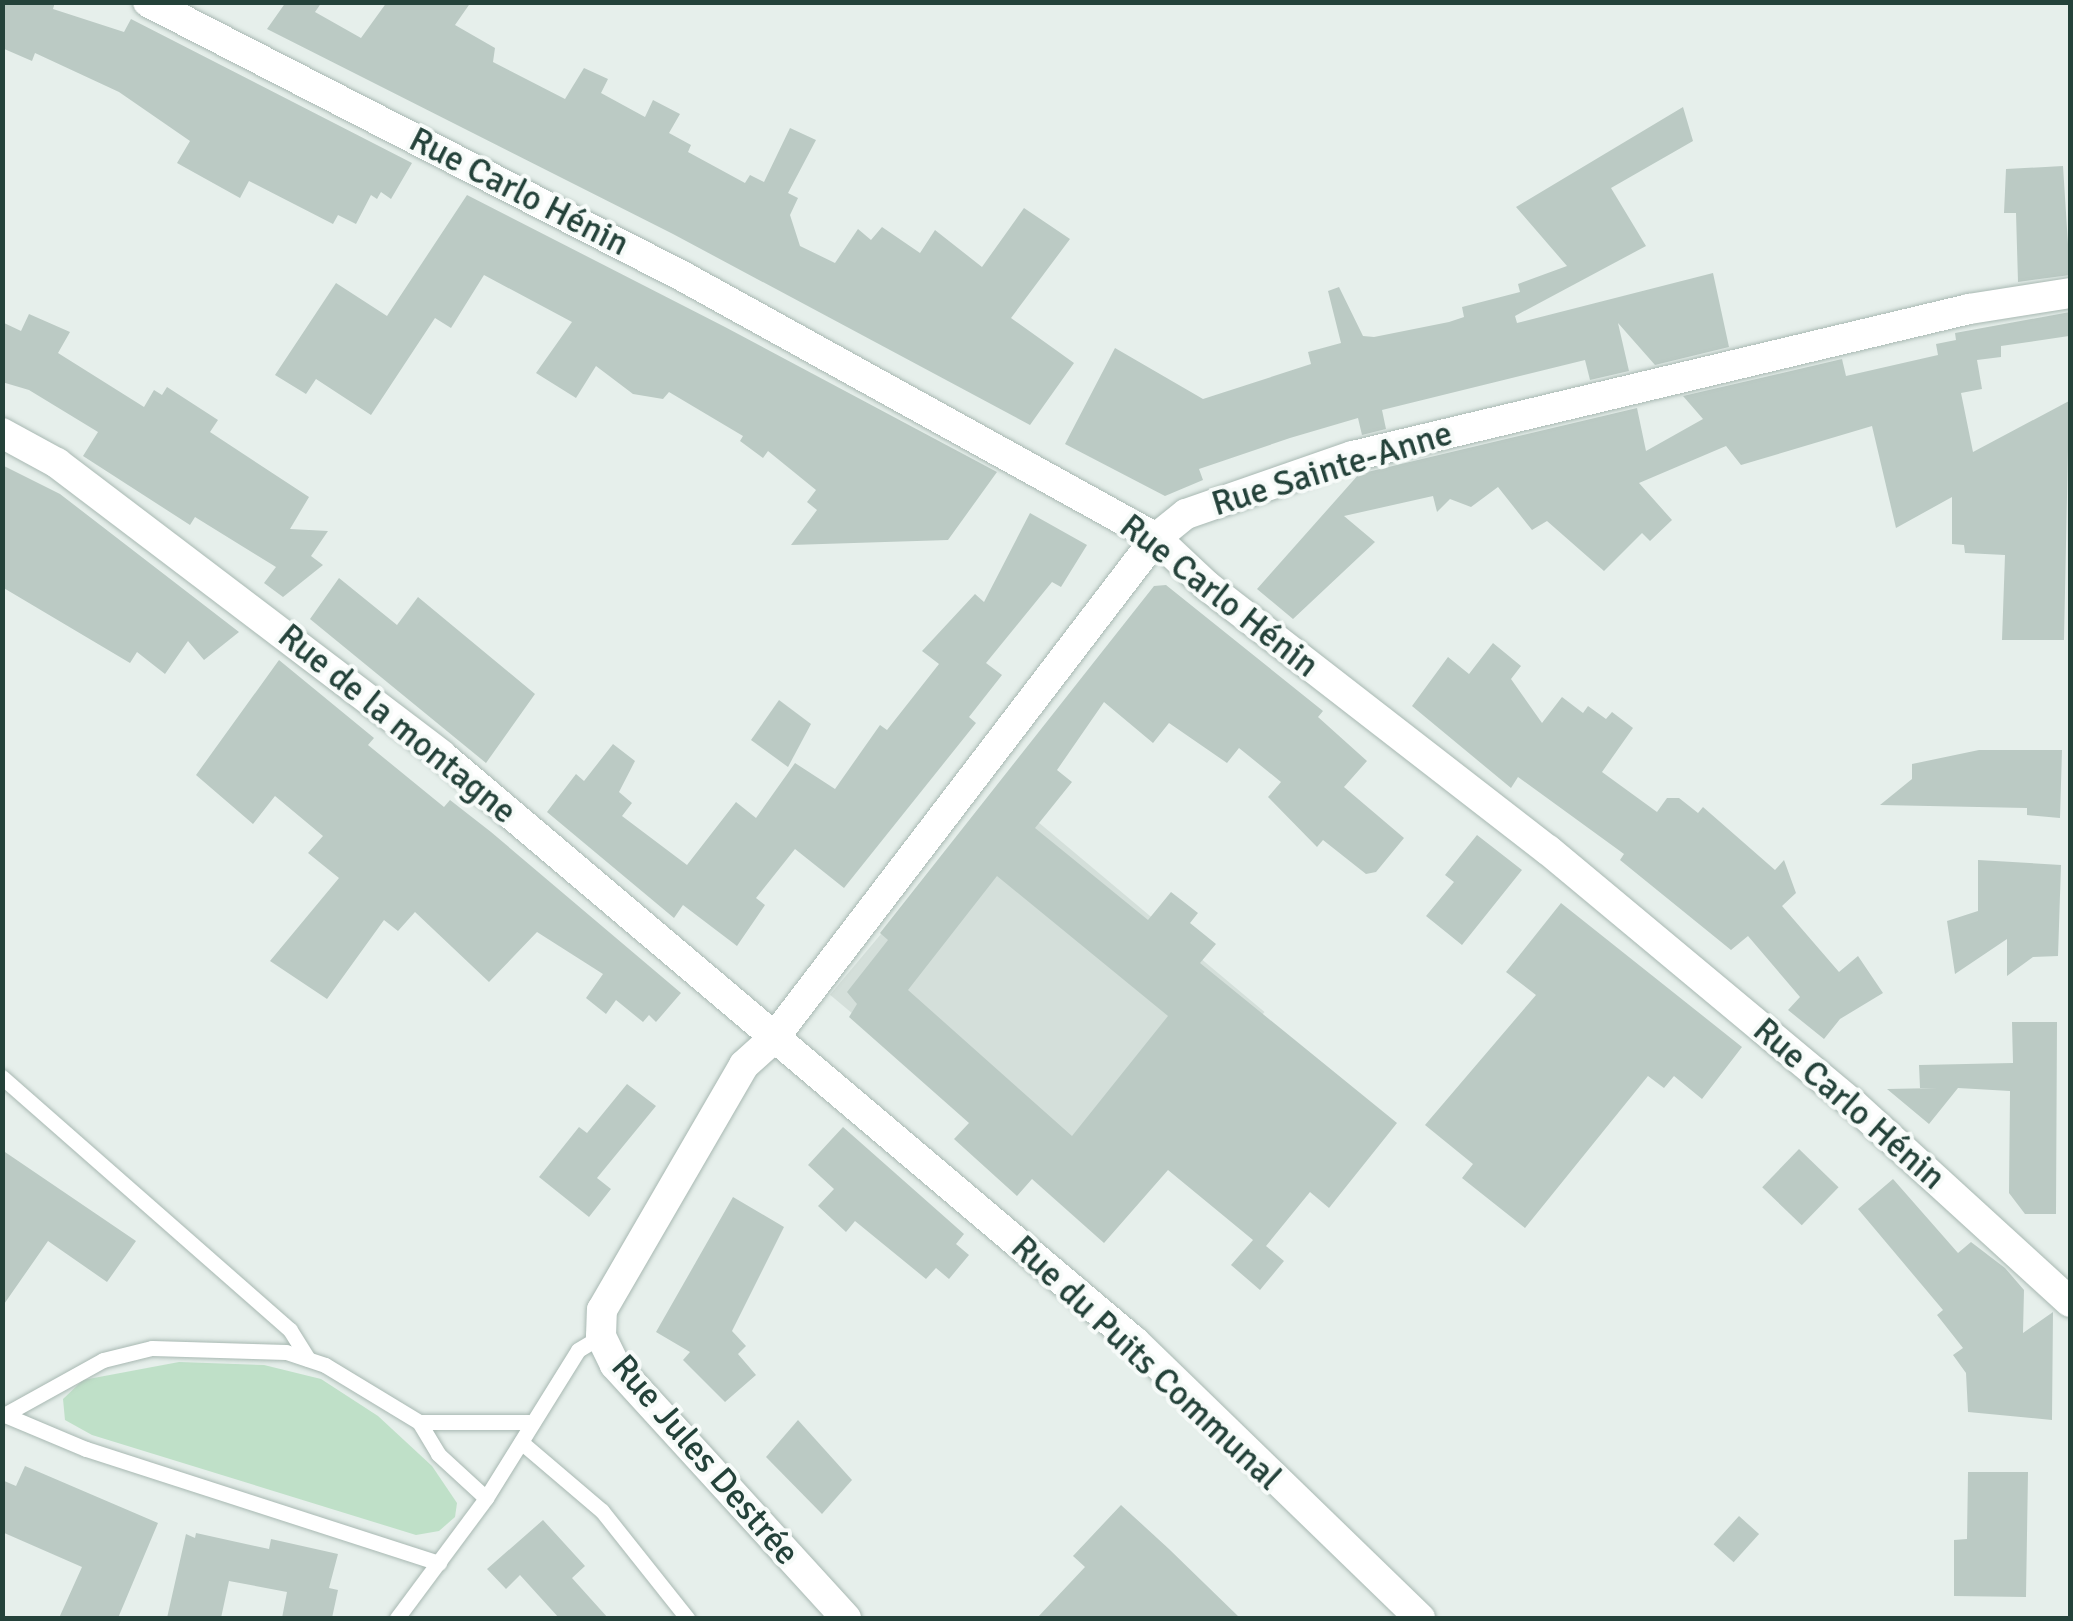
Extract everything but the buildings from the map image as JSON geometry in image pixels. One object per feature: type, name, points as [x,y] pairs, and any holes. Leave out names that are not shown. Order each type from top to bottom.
[{"type":"street","name":"Rue Carlo Hénin","points":[[148,2],[684,277],[1156,538],[1206,585],[1548,850],[1837,1091],[2070,1302]]},
{"type":"street","name":"Rue Sainte-Anne","points":[[774,1038],[1156,538],[1186,514],[1352,456],[1969,309],[2070,293]]},
{"type":"street","name":"Rue de la montagne","points":[[2,433],[57,462],[441,754],[774,1038]]},
{"type":"street","name":"Rue Jules Destrée","points":[[774,1038],[744,1065],[699,1135],[602,1310],[601,1336],[615,1364],[846,1618]]},
{"type":"street","name":"Rue du Puits Communal","points":[[774,1038],[1135,1342],[1420,1618]]},
{"type":"lane","points":[[2,1077],[290,1330],[308,1359]]},
{"type":"lane","points":[[397,1618],[486,1498],[578,1350],[601,1336]]},
{"type":"lane","points":[[4,1416],[104,1360],[152,1348],[286,1352],[308,1359],[419,1422],[533,1422]]},
{"type":"lane","points":[[4,1416],[86,1448],[439,1563]]},
{"type":"lane","points":[[419,1422],[438,1454],[486,1498]]},
{"type":"lane","points":[[520,1442],[602,1511],[687,1618]]},
{"type":"shaded area","points":[[1001,791],[1265,1012],[1094,1216],[830,995]]},
{"type":"green space","points":[[179,1362],[264,1365],[321,1379],[378,1416],[432,1466],[457,1503],[455,1517],[439,1531],[416,1535],[92,1435],[65,1420],[63,1399],[83,1380]]}]
